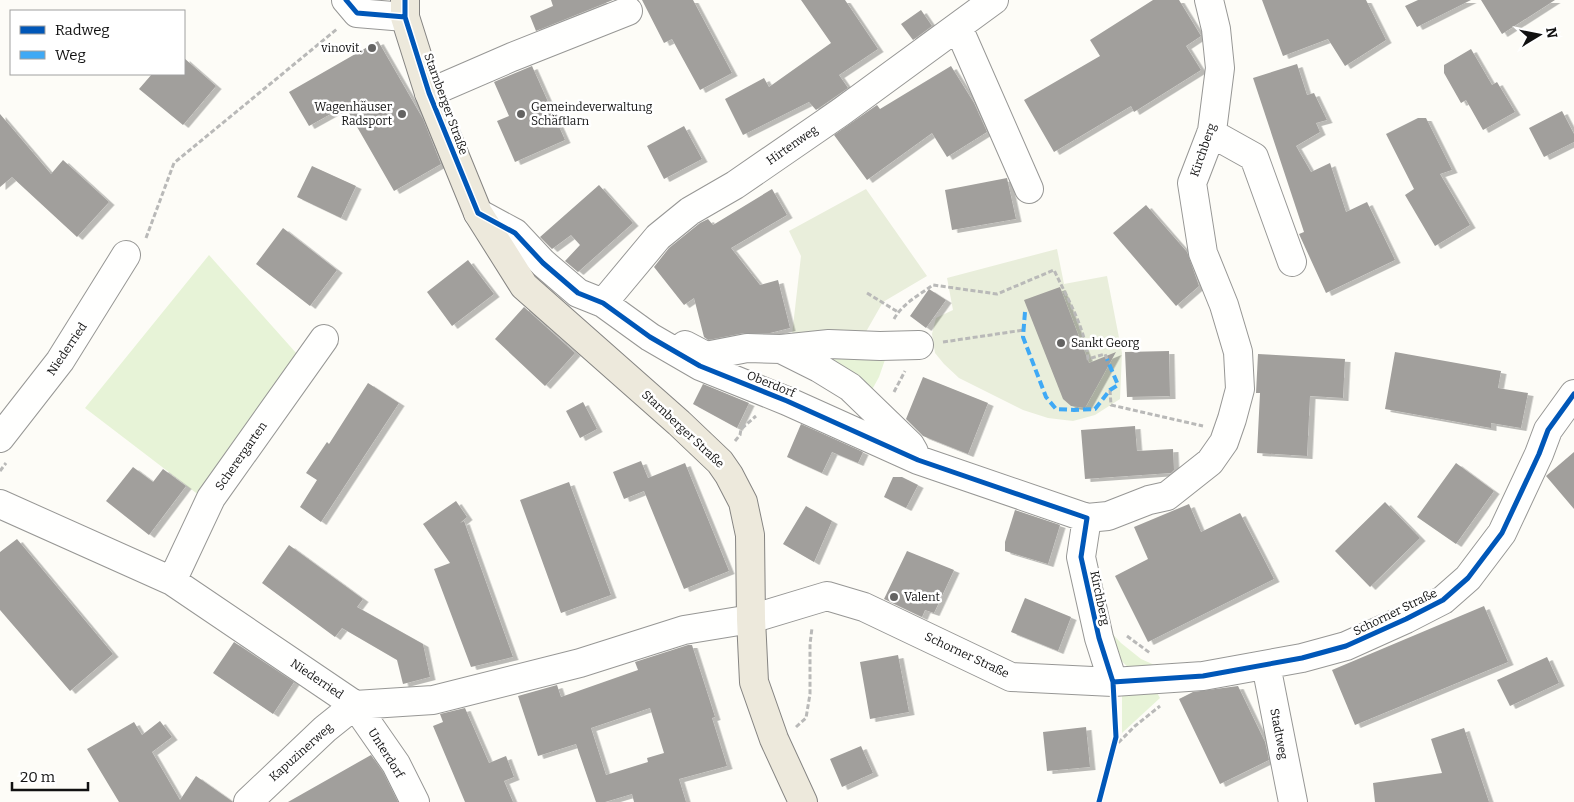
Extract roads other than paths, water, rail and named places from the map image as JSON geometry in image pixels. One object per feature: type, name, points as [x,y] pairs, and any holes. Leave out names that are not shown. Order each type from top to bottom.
[{"type":"main road","name":"Starnberger Straße","points":[[405,8],[429,93],[478,213],[524,286],[679,423],[720,462],[743,502],[750,536],[754,682],[774,739],[803,802]]},
{"type":"street","name":"Hirtenweg","points":[[603,303],[658,237],[690,210],[743,179],[841,112],[994,0]]},
{"type":"street","name":"Kirchberg","points":[[1113,682],[1099,638],[1081,557],[1087,518],[1108,516],[1150,500],[1167,496],[1210,462],[1224,442],[1240,389],[1238,352],[1224,305],[1203,253],[1192,183],[1211,133],[1220,68],[1216,29],[1210,0]]},
{"type":"street","points":[[352,6],[405,8]]},
{"type":"street","points":[[429,93],[512,57],[628,11]]},
{"type":"street","points":[[958,27],[1028,190]]},
{"type":"street","points":[[1211,133],[1254,157],[1292,262]]},
{"type":"street","name":"Oberdorf","points":[[478,213],[515,233],[544,263],[578,293],[603,303],[650,336],[700,366],[787,401],[918,460],[1087,518]]},
{"type":"street","name":"Niederried","points":[[0,438],[60,361],[135,249]]},
{"type":"street","points":[[650,336],[671,338],[706,356],[747,348],[781,349],[830,344],[920,345]]},
{"type":"street","name":"Scherergarten","points":[[172,581],[211,498],[324,339]]},
{"type":"street","points":[[781,349],[819,368],[850,387],[910,445],[918,460]]},
{"type":"street","name":"Schorner Straße","points":[[751,619],[827,596],[864,607],[1011,677],[1113,682],[1203,676],[1266,665],[1346,646],[1443,600],[1468,578],[1502,533],[1539,454],[1548,430],[1574,394]]},
{"type":"street","name":"Niederried","points":[[0,504],[172,581],[355,705],[434,700],[580,663],[684,630],[751,619]]},
{"type":"street","name":"Stadtweg","points":[[1266,665],[1292,802]]},
{"type":"street","name":"Kapuzinerweg","points":[[248,802],[325,729],[355,705]]},
{"type":"street","name":"Unterdorf","points":[[355,705],[396,764],[415,802]]},
{"type":"place","name":"vinovit.","points":[[372,48]]},
{"type":"place","name":"Wagenhäuser Radsport","points":[[402,114]]},
{"type":"place","name":"Gemeindeverwaltung Schäftlarn","points":[[521,114]]},
{"type":"place","name":"Sankt Georg","points":[[1061,343]]},
{"type":"place","name":"Valent","points":[[894,597]]}]
